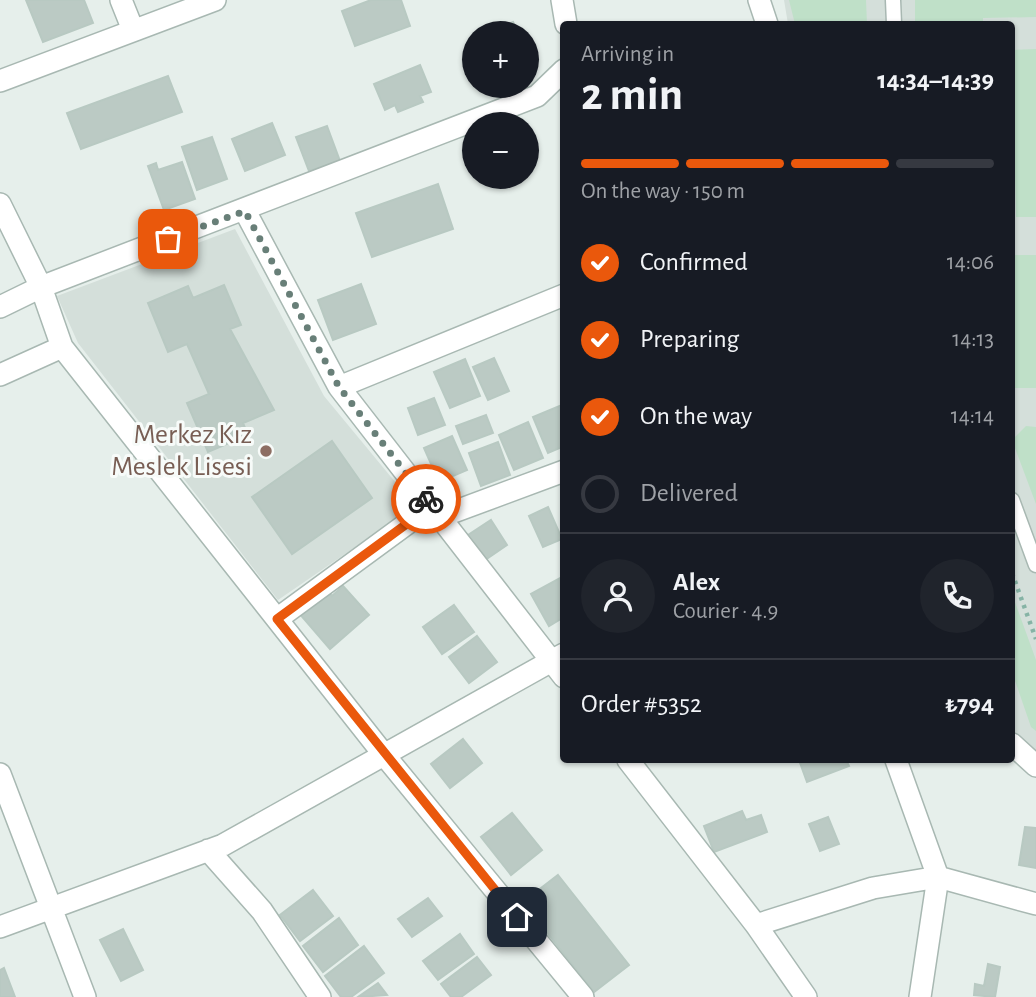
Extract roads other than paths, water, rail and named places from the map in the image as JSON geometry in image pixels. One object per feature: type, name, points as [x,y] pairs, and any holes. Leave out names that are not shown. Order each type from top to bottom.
[{"type":"street","points":[[121,0],[132,30]]},
{"type":"street","points":[[0,81],[215,0]]},
{"type":"street","points":[[562,0],[566,21]]},
{"type":"street","points":[[759,0],[766,21]]},
{"type":"street","points":[[0,307],[41,287],[245,211],[537,96],[560,74]]},
{"type":"street","points":[[0,204],[41,287],[62,347],[385,756],[583,997]]},
{"type":"street","points":[[0,927],[53,910],[208,850],[385,756],[557,657],[436,511],[339,387],[245,211]]},
{"type":"street","points":[[339,387],[560,297]]},
{"type":"street","points":[[0,375],[62,347]]},
{"type":"street","points":[[277,619],[436,511],[560,472]]},
{"type":"street","points":[[1015,747],[1036,766]]},
{"type":"street","points":[[630,763],[756,925],[806,997]]},
{"type":"street","points":[[897,763],[938,877],[919,997]]},
{"type":"street","points":[[0,774],[85,997]]},
{"type":"street","points":[[208,850],[262,911],[320,997]]},
{"type":"street","points":[[756,925],[873,888],[938,877],[1036,904]]},
{"type":"lane","points":[[892,0],[894,21]]},
{"type":"lane","points":[[1015,507],[1036,565]]},
{"type":"place","name":"Merkez Kız Meslek Lisesi","points":[[266,451]]}]
